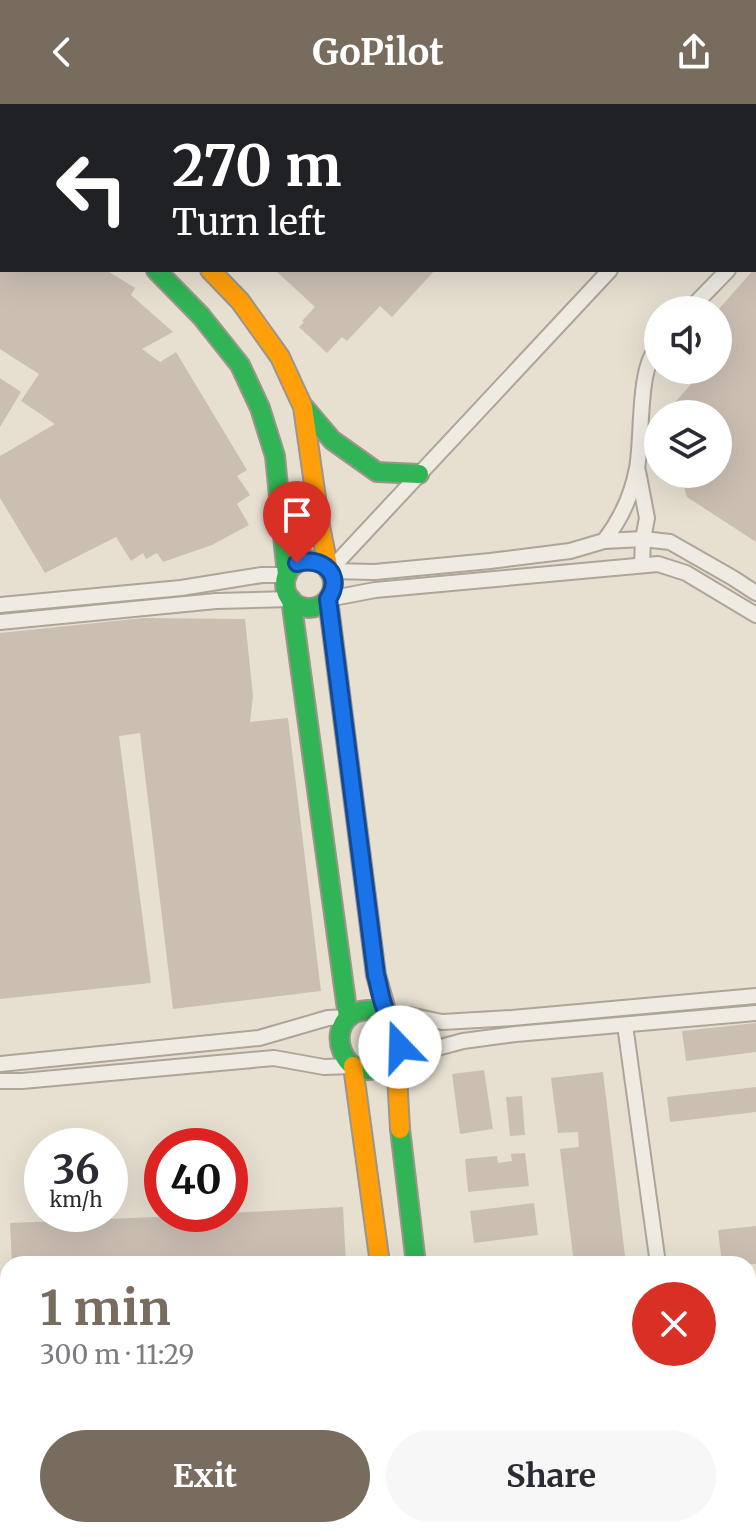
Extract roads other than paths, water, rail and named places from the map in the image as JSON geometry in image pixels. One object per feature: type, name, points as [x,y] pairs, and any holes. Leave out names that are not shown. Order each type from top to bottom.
[{"type":"street","points":[[158,272],[201,316],[240,365],[260,408],[275,456],[286,589],[297,605],[308,608],[328,599],[375,590],[658,564],[686,573],[756,615]]},
{"type":"street","points":[[212,272],[240,301],[280,357],[302,404],[332,440],[377,472],[419,474]]},
{"type":"street","points":[[329,571],[608,272]]},
{"type":"street","points":[[703,296],[726,272]]},
{"type":"street","points":[[604,541],[626,506],[637,467],[644,383]]},
{"type":"street","points":[[302,404],[329,571]]},
{"type":"street","points":[[637,467],[647,518],[642,565]]},
{"type":"street","points":[[647,518],[670,542],[756,593]]},
{"type":"street","points":[[329,571],[375,572],[490,561],[570,551],[604,541],[643,539],[670,542]]},
{"type":"street","points":[[0,1081],[274,1058],[324,1067],[353,1066],[374,1071],[388,1065],[396,1057],[400,1037],[397,1026],[387,1014],[376,975],[328,599],[333,578],[324,565],[308,560],[297,563],[287,575]]},
{"type":"street","points":[[0,605],[181,588],[262,575],[287,575]]},
{"type":"street","points":[[0,622],[216,601],[291,599]]},
{"type":"street","points":[[291,599],[348,1017]]},
{"type":"street","points":[[379,1256],[353,1066],[342,1054],[339,1044],[342,1025],[348,1017],[371,1009],[442,1022],[756,996]]},
{"type":"street","points":[[396,1057],[463,1041],[516,1034],[756,1013]]},
{"type":"street","points":[[0,1064],[259,1038],[328,1018],[348,1017]]},
{"type":"street","points":[[625,1025],[657,1256]]},
{"type":"street","points":[[396,1057],[401,1137],[415,1256]]}]
